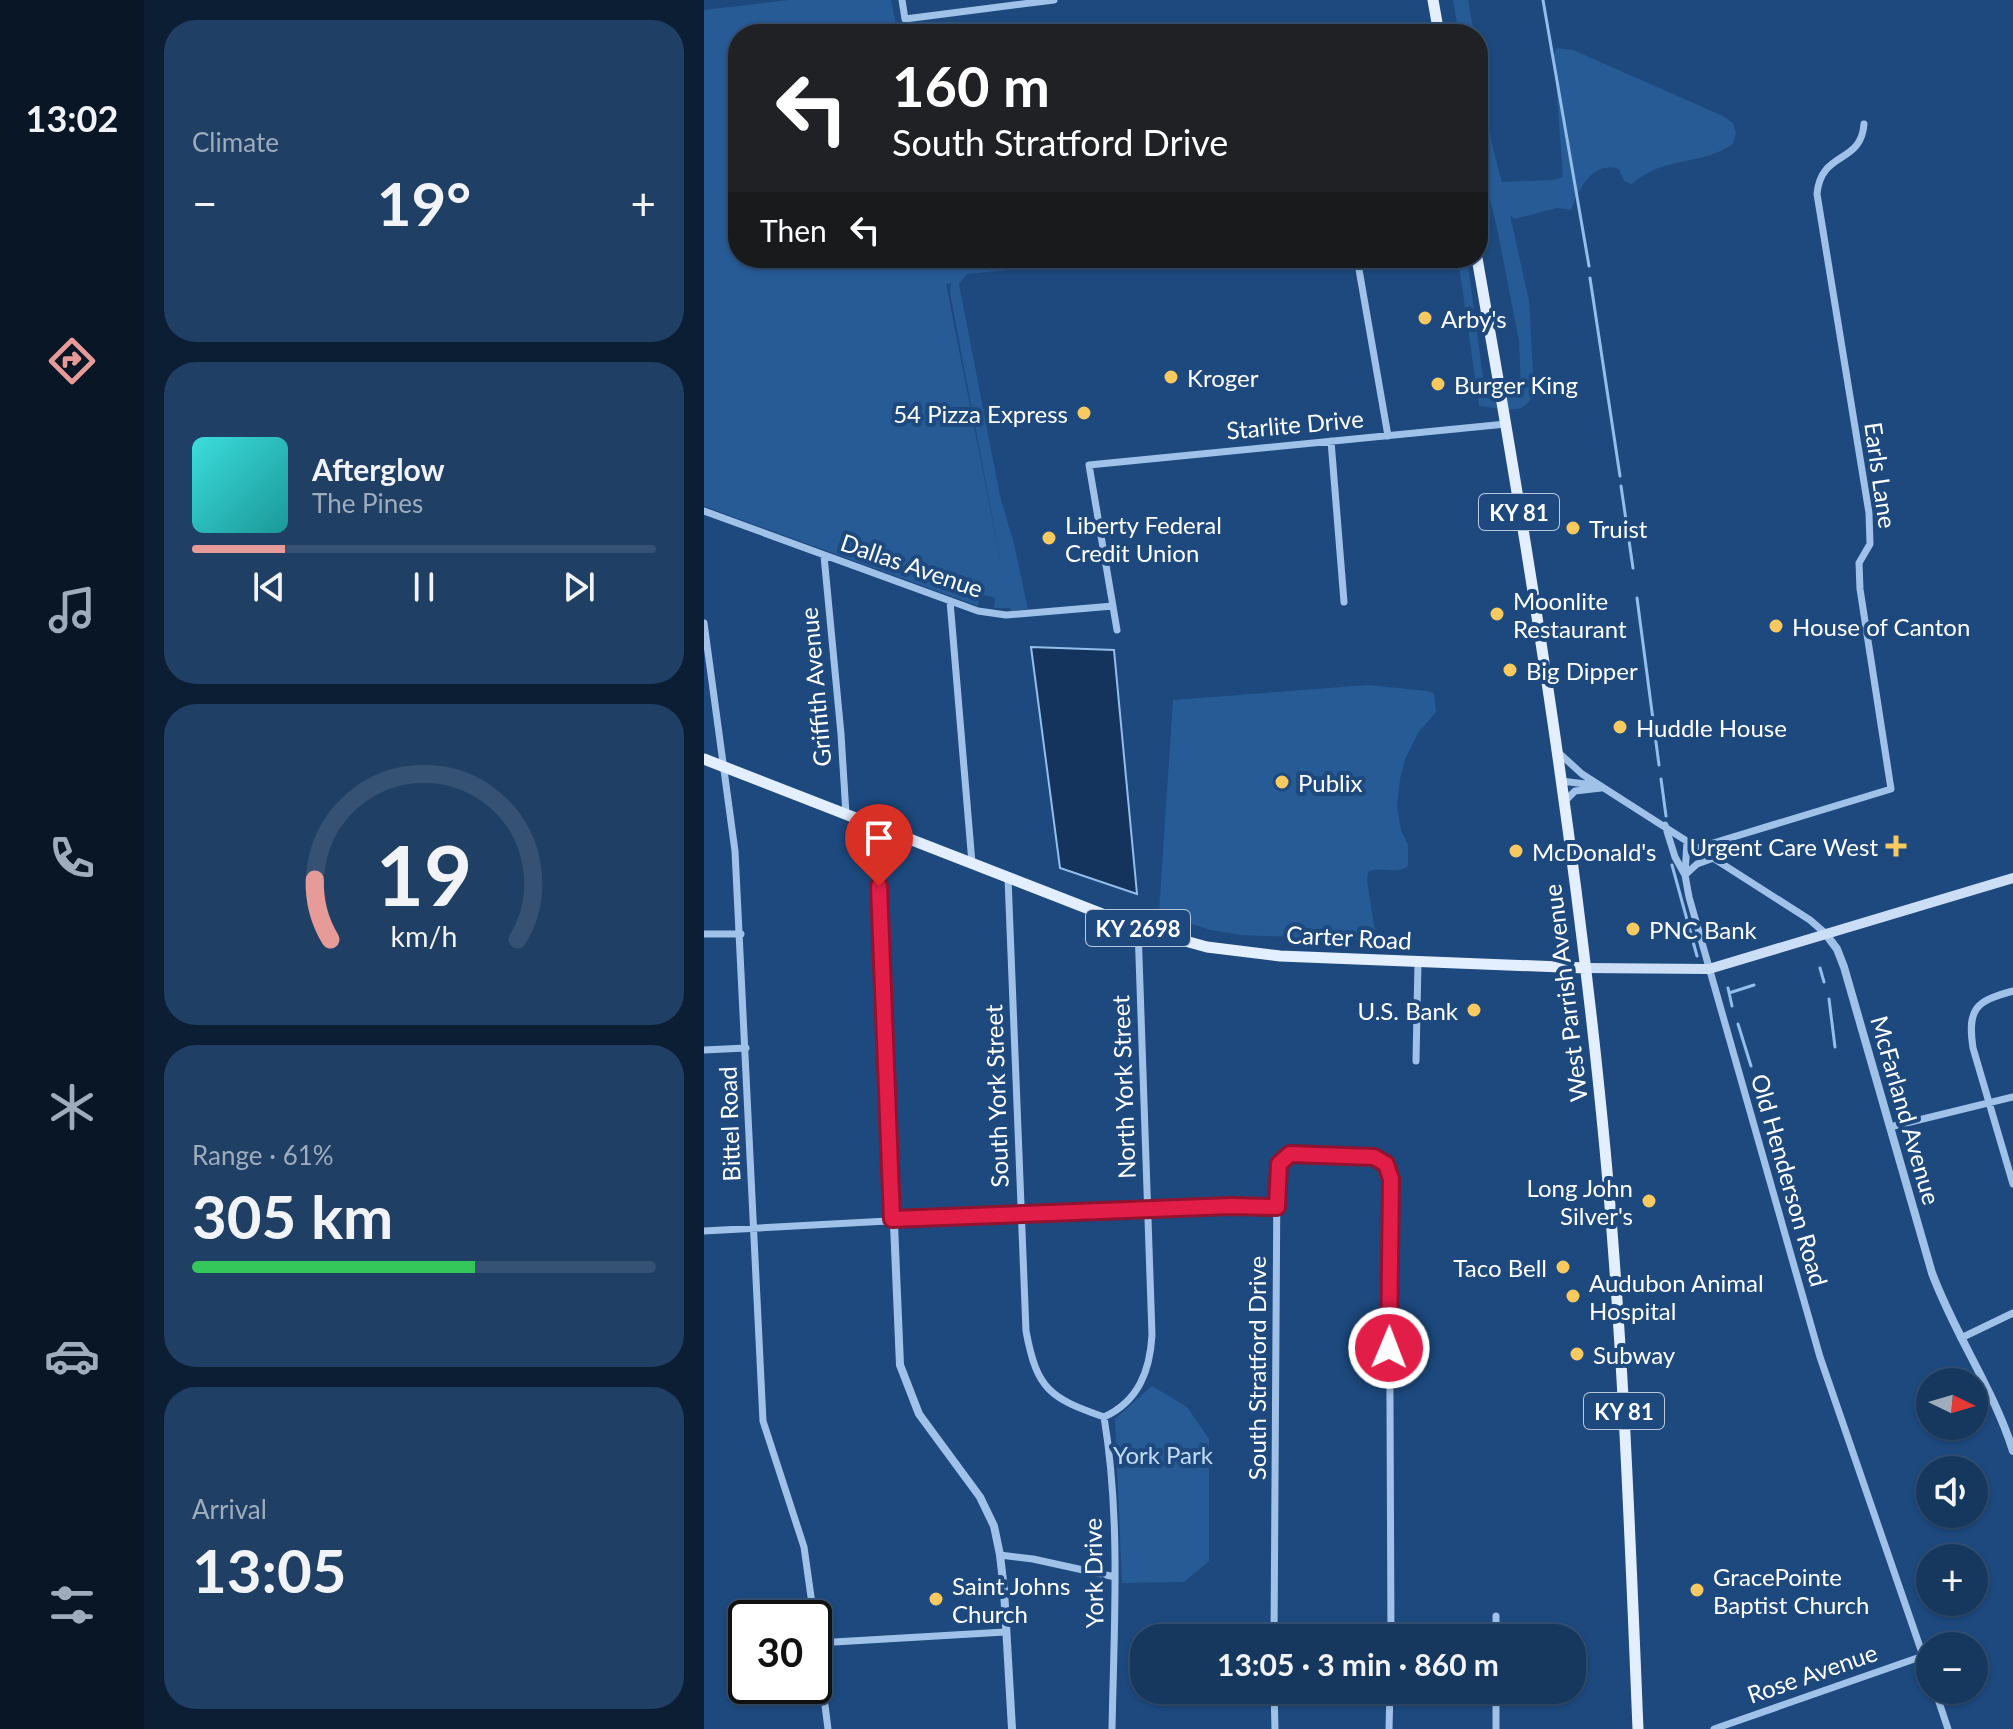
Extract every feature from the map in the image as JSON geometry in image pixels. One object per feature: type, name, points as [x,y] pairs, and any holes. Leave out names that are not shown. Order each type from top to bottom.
[{"type":"main road","points":[[1433,0],[1437,24]]},
{"type":"main road","name":"West Parrish Avenue","points":[[1479,268],[1561,781],[1586,968],[1617,1295],[1638,1729]]},
{"type":"main road","name":"Carter Road","points":[[704,759],[1138,928],[1186,943],[1240,953],[1586,968],[1709,969],[2013,878]]},
{"type":"street","points":[[902,0],[905,19],[1054,0]]},
{"type":"street","name":"Earls Lane","points":[[1697,848],[1891,789],[1860,589],[1859,563],[1870,544],[1869,513],[1817,194],[1826,166],[1857,146],[1864,124]]},
{"type":"street","points":[[1359,268],[1388,436]]},
{"type":"street","name":"Starlite Drive","points":[[1113,606],[1089,465],[1506,424]]},
{"type":"street","points":[[1331,441],[1344,602]]},
{"type":"street","name":"Dallas Avenue","points":[[704,511],[978,611],[1006,615],[1113,606]]},
{"type":"street","name":"Griffith Avenue","points":[[824,556],[846,814]]},
{"type":"street","points":[[950,601],[972,863]]},
{"type":"street","points":[[1113,606],[1117,630]]},
{"type":"street","name":"Bittel Road","points":[[704,623],[735,851],[763,1421],[804,1547],[811,1600]]},
{"type":"street","points":[[1556,749],[1571,765],[1603,788],[1687,841]]},
{"type":"street","points":[[1561,781],[1590,783],[1603,788]]},
{"type":"street","points":[[1564,802],[1575,791],[1603,788]]},
{"type":"street","points":[[1665,825],[1675,857],[1685,875],[1697,864],[1711,859]]},
{"type":"street","points":[[877,826],[898,1347],[905,1383],[928,1428],[988,1511],[1000,1555],[1012,1729]]},
{"type":"street","name":"McFarland Avenue","points":[[1687,841],[1810,920],[1837,949],[1932,1273],[1945,1308],[2010,1428],[2013,1451]]},
{"type":"street","name":"Old Henderson Road","points":[[1687,841],[1685,875],[1709,969],[1820,1357],[1916,1636]]},
{"type":"street","name":"South York Street","points":[[1008,878],[1026,1331],[1031,1360],[1051,1393],[1071,1405],[1104,1417]]},
{"type":"street","name":"North York Street","points":[[1104,1417],[1119,1408],[1137,1390],[1151,1360],[1138,928]]},
{"type":"street","points":[[704,934],[741,934]]},
{"type":"street","points":[[1416,1061],[1418,962]]},
{"type":"street","points":[[2013,991],[1981,1002],[1971,1017],[1970,1026],[1973,1048],[2013,1184]]},
{"type":"street","points":[[704,1050],[746,1048]]},
{"type":"street","points":[[1890,1127],[2013,1097]]},
{"type":"street","name":"South Stratford Drive","points":[[1274,1624],[1277,1173],[1283,1158],[1298,1152],[1381,1159],[1391,1179],[1391,1624]]},
{"type":"street","points":[[704,1231],[892,1219],[1277,1207]]},
{"type":"street","points":[[1961,1338],[2013,1313]]},
{"type":"street","name":"York Drive","points":[[1104,1417],[1108,1440],[1115,1577],[1112,1729]]},
{"type":"street","points":[[1000,1555],[1115,1577]]},
{"type":"street","points":[[1496,1616],[1496,1624]]},
{"type":"street","points":[[832,1642],[1005,1632]]},
{"type":"street","name":"Rose Avenue","points":[[1714,1729],[1916,1658]]},
{"type":"street","name":"Bittel Road","points":[[825,1704],[828,1729]]},
{"type":"street","points":[[1274,1704],[1275,1729]]},
{"type":"street","points":[[1389,1729],[1390,1704]]},
{"type":"street","points":[[1496,1704],[1496,1729]]},
{"type":"street","points":[[1940,1704],[1948,1729]]},
{"type":"green space","points":[[789,0],[891,0],[896,24],[728,24],[728,268],[1027,268],[967,274],[959,284],[1000,496],[1028,609],[1011,611],[1010,608],[994,608],[995,598],[980,594],[978,606],[704,506],[704,10]],"holes":[[[951,283],[950,293],[1002,568],[946,284]]]},
{"type":"green space","points":[[1453,0],[1468,0],[1472,24],[1457,24]]},
{"type":"green space","points":[[1556,48],[1573,50],[1723,116],[1733,123],[1736,133],[1733,144],[1720,151],[1657,169],[1632,184],[1624,181],[1619,169],[1601,169],[1588,179],[1571,210],[1557,208],[1514,219],[1510,215],[1529,301],[1534,389],[1526,405],[1520,408],[1479,406],[1459,268],[1468,268],[1485,392],[1518,395],[1521,389],[1519,341],[1488,192],[1488,118],[1502,182],[1563,177],[1554,56]]},
{"type":"green space","points":[[1368,685],[1434,693],[1436,712],[1418,733],[1405,759],[1400,779],[1397,806],[1401,830],[1408,845],[1408,866],[1398,870],[1368,872],[1376,937],[1371,940],[1241,935],[1210,930],[1159,913],[1173,700]]},
{"type":"green space","name":"York Park","points":[[1152,1386],[1187,1407],[1209,1439],[1209,1561],[1184,1582],[1122,1583],[1115,1419]]},
{"type":"shaded area","points":[[1031,647],[1114,650],[1137,894],[1060,868]]},
{"type":"waterway","points":[[1543,0],[1589,266]]},
{"type":"waterway","points":[[1590,278],[1620,476]]},
{"type":"waterway","points":[[1621,486],[1633,568]]},
{"type":"waterway","points":[[1637,598],[1659,765]]},
{"type":"waterway","points":[[1661,779],[1666,816]]},
{"type":"waterway","points":[[1672,865],[1697,956]]},
{"type":"waterway","points":[[1820,968],[1824,982]]},
{"type":"waterway","points":[[1729,993],[1754,985]]},
{"type":"waterway","points":[[1728,988],[1732,1006]]},
{"type":"waterway","points":[[1829,999],[1835,1047]]},
{"type":"waterway","points":[[1738,1024],[1751,1066]]},
{"type":"place","name":"Arby's","points":[[1425,318]]},
{"type":"place","name":"Kroger","points":[[1171,377]]},
{"type":"place","name":"Burger King","points":[[1438,384]]},
{"type":"place","name":"54 Pizza Express","points":[[1084,413]]},
{"type":"place","name":"Truist","points":[[1573,528]]},
{"type":"place","name":"Liberty Federal Credit Union","points":[[1049,538]]},
{"type":"place","name":"Moonlite Restaurant","points":[[1497,614]]},
{"type":"place","name":"House of Canton","points":[[1776,626]]},
{"type":"place","name":"Big Dipper","points":[[1510,670]]},
{"type":"place","name":"Huddle House","points":[[1620,727]]},
{"type":"place","name":"Publix","points":[[1282,782]]},
{"type":"place","name":"Urgent Care West","points":[[1896,846]]},
{"type":"place","name":"McDonald's","points":[[1516,851]]},
{"type":"place","name":"PNC Bank","points":[[1633,929]]},
{"type":"place","name":"U.S. Bank","points":[[1474,1010]]},
{"type":"place","name":"Long John Silver's","points":[[1649,1201]]},
{"type":"place","name":"Taco Bell","points":[[1563,1267]]},
{"type":"place","name":"Audubon Animal Hospital","points":[[1573,1296]]},
{"type":"place","name":"Subway","points":[[1577,1354]]},
{"type":"place","name":"GracePointe Baptist Church","points":[[1697,1590]]},
{"type":"place","name":"Saint Johns Church","points":[[936,1599]]},
{"type":"route","points":[[879,886],[892,1219],[1231,1206],[1277,1207],[1279,1164],[1290,1154],[1374,1157],[1386,1164],[1391,1179],[1389,1348]]}]
